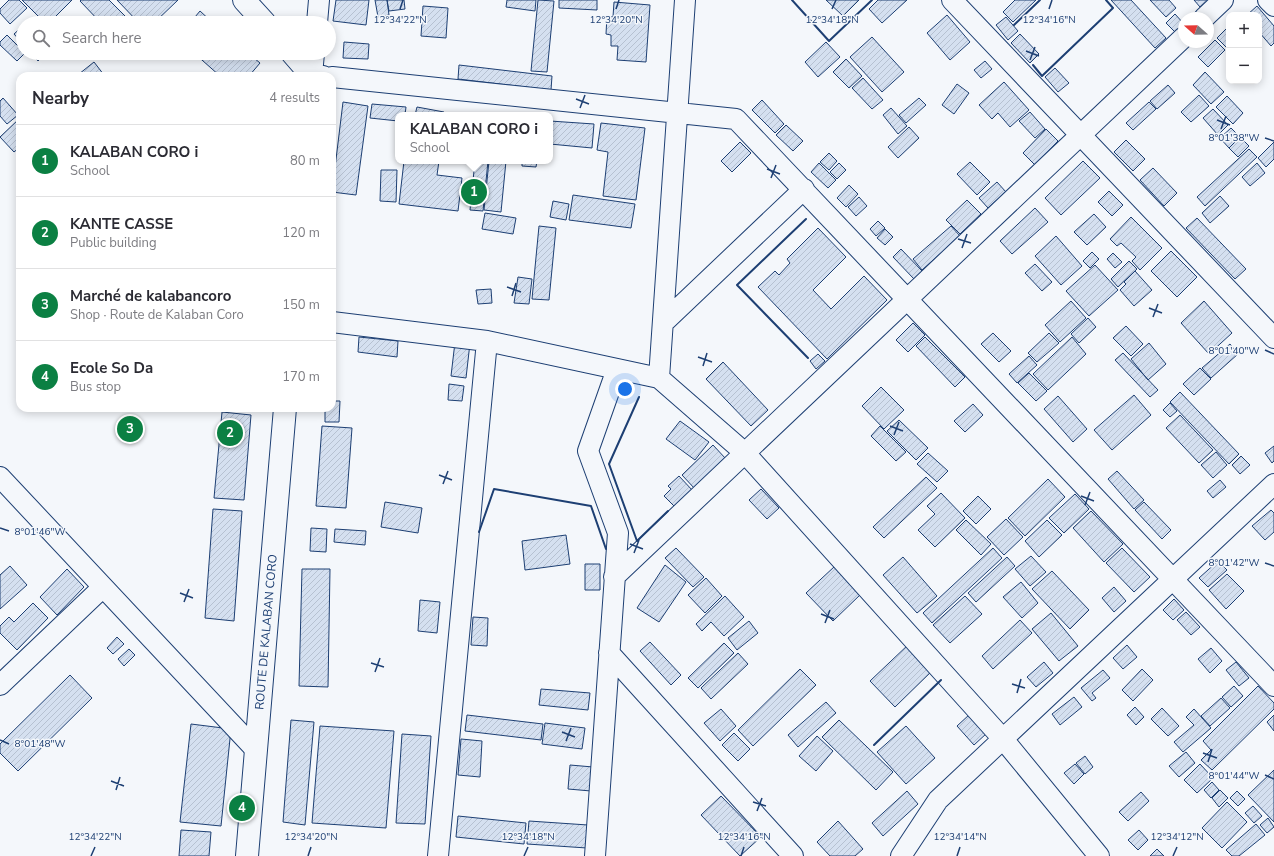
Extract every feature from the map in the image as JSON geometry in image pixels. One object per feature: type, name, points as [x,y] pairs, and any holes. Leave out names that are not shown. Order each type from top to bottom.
[{"type":"main road","points":[[244,0],[259,16]]},
{"type":"main road","points":[[301,60],[315,72]]},
{"type":"main road","name":"ROUTE DE KALABAN CORO","points":[[247,856],[284,412]]},
{"type":"street","points":[[318,16],[319,0]]},
{"type":"street","points":[[659,378],[685,0]]},
{"type":"street","points":[[952,0],[1274,338]]},
{"type":"street","points":[[1210,12],[1223,0]]},
{"type":"street","points":[[1268,0],[1274,6]]},
{"type":"street","points":[[614,577],[1178,43]]},
{"type":"street","points":[[316,60],[319,72]]},
{"type":"street","points":[[336,78],[736,119],[1274,686]]},
{"type":"street","points":[[663,323],[804,189]]},
{"type":"street","points":[[336,322],[486,341],[659,378],[745,453],[1003,739],[1099,856]]},
{"type":"street","points":[[438,856],[486,341]]},
{"type":"street","points":[[595,856],[618,533],[588,451],[617,369]]},
{"type":"street","points":[[0,477],[256,750]]},
{"type":"street","points":[[901,856],[938,800],[1274,484]]},
{"type":"street","points":[[0,685],[103,587]]},
{"type":"street","points":[[609,653],[793,856]]},
{"type":"building","points":[[9,0],[19,0],[27,8],[18,16],[16,16],[16,18],[10,24],[0,13],[0,9]]},
{"type":"building","points":[[22,0],[72,0],[56,16],[38,16]]},
{"type":"building","points":[[109,0],[125,16],[94,16],[80,1]]},
{"type":"building","points":[[117,0],[178,0],[161,16],[132,16]]},
{"type":"building","points":[[336,0],[369,0],[366,25],[336,21],[336,16],[334,16]]},
{"type":"building","points":[[375,0],[387,0],[389,15],[378,17]]},
{"type":"building","points":[[387,0],[404,0],[405,9],[389,11]]},
{"type":"building","points":[[507,0],[536,0],[535,11],[506,7]]},
{"type":"building","points":[[538,0],[554,1],[547,72],[531,71]]},
{"type":"building","points":[[559,0],[597,0],[597,10],[559,8]]},
{"type":"building","points":[[826,0],[859,0],[843,16]]},
{"type":"building","points":[[878,0],[907,0],[882,23],[869,9]]},
{"type":"building","points":[[1015,0],[1036,0],[1013,22],[1003,12]]},
{"type":"building","points":[[1111,0],[1131,0],[1166,38],[1155,48]]},
{"type":"building","points":[[1150,0],[1169,0],[1176,8],[1166,17]]},
{"type":"building","points":[[1194,0],[1208,0],[1200,7]]},
{"type":"building","points":[[614,2],[650,5],[646,62],[617,60],[618,46],[611,46],[611,35],[606,34],[607,16],[613,17]]},
{"type":"building","points":[[423,6],[448,8],[446,38],[421,36]]},
{"type":"building","points":[[1257,6],[1274,26],[1274,43],[1271,46],[1262,36],[1262,12],[1250,12]]},
{"type":"building","points":[[200,11],[205,16],[196,16]]},
{"type":"building","points":[[1175,14],[1178,17],[1178,31],[1176,33],[1166,23]]},
{"type":"building","points":[[947,15],[970,42],[950,60],[927,33]]},
{"type":"building","points":[[1006,17],[1018,31],[1008,40],[996,25]]},
{"type":"building","points":[[1226,29],[1226,47],[1217,38]]},
{"type":"building","points":[[1020,34],[1039,54],[1030,63],[1011,43]]},
{"type":"building","points":[[7,35],[16,44],[17,61],[0,45],[0,42]]},
{"type":"building","points":[[872,37],[904,72],[882,92],[850,57]]},
{"type":"building","points":[[1215,40],[1225,50],[1208,67],[1198,57],[1207,48],[1214,48]]},
{"type":"building","points":[[344,42],[369,44],[368,59],[343,58]]},
{"type":"building","points":[[826,42],[840,57],[818,77],[805,62]]},
{"type":"building","points":[[846,59],[862,76],[849,88],[833,72]]},
{"type":"building","points":[[202,60],[256,60],[260,63],[252,72],[215,72]]},
{"type":"building","points":[[985,61],[992,69],[981,78],[974,70]]},
{"type":"building","points":[[94,62],[102,72],[82,72]]},
{"type":"building","points":[[459,65],[552,76],[551,90],[458,79]]},
{"type":"building","points":[[1055,68],[1069,83],[1058,92],[1045,77]]},
{"type":"building","points":[[1205,72],[1224,92],[1211,104],[1193,85]]},
{"type":"building","points":[[863,78],[883,100],[872,109],[852,88]]},
{"type":"building","points":[[1004,82],[1029,110],[1010,127],[998,113],[992,119],[979,105]]},
{"type":"building","points":[[957,84],[969,93],[954,114],[942,105]]},
{"type":"building","points":[[1168,85],[1175,93],[1157,109],[1150,101]]},
{"type":"building","points":[[1199,95],[1209,106],[1191,122],[1181,112]]},
{"type":"building","points":[[1227,96],[1243,113],[1233,124],[1216,107]]},
{"type":"building","points":[[3,98],[16,113],[16,117],[7,124],[0,116],[0,101]]},
{"type":"building","points":[[919,98],[926,105],[906,123],[899,115]]},
{"type":"building","points":[[762,100],[784,124],[775,133],[752,110]]},
{"type":"building","points":[[343,102],[368,106],[356,195],[336,192],[336,159]]},
{"type":"building","points":[[1149,102],[1156,109],[1133,130],[1126,123]]},
{"type":"building","points":[[372,104],[406,107],[405,112],[395,112],[395,121],[370,118]]},
{"type":"building","points":[[417,107],[444,112],[416,112]]},
{"type":"building","points":[[891,108],[907,126],[898,134],[883,115]]},
{"type":"building","points":[[1213,109],[1228,125],[1218,135],[1203,118]]},
{"type":"building","points":[[1030,112],[1045,129],[1035,138],[1019,121]]},
{"type":"building","points":[[553,121],[594,124],[592,148],[553,144]]},
{"type":"building","points":[[16,122],[16,150],[14,152],[0,137]]},
{"type":"building","points":[[601,123],[645,128],[636,200],[603,196],[608,152],[597,150]]},
{"type":"building","points":[[786,125],[803,141],[793,151],[776,135]]},
{"type":"building","points":[[909,127],[919,138],[898,158],[888,147]]},
{"type":"building","points":[[1231,128],[1240,137],[1229,148],[1220,138]]},
{"type":"building","points":[[1046,129],[1058,141],[1035,165],[1023,153]]},
{"type":"building","points":[[1240,137],[1249,146],[1238,157],[1229,148]]},
{"type":"building","points":[[1126,140],[1145,159],[1133,171],[1114,152]]},
{"type":"building","points":[[740,142],[751,153],[732,172],[721,161]]},
{"type":"building","points":[[1274,142],[1274,159],[1266,167],[1258,158]]},
{"type":"building","points":[[1249,149],[1257,157],[1205,206],[1197,197]]},
{"type":"building","points":[[829,153],[837,161],[829,170],[820,162]]},
{"type":"building","points":[[1083,161],[1100,178],[1061,215],[1045,198]]},
{"type":"building","points":[[970,162],[990,182],[977,195],[957,174]]},
{"type":"building","points":[[819,163],[836,180],[828,188],[811,172]]},
{"type":"building","points":[[839,163],[846,170],[837,179],[830,172]]},
{"type":"building","points":[[1257,163],[1265,173],[1250,186],[1242,177]]},
{"type":"building","points":[[404,164],[439,164],[437,175],[462,178],[458,211],[399,204]]},
{"type":"building","points":[[475,164],[488,164],[483,211],[470,210]]},
{"type":"building","points":[[489,164],[506,164],[501,212],[484,210]]},
{"type":"building","points":[[522,164],[536,164],[536,167],[522,166]]},
{"type":"building","points":[[1153,168],[1177,193],[1164,206],[1140,180]]},
{"type":"building","points":[[381,170],[397,170],[396,202],[380,201]]},
{"type":"building","points":[[997,182],[1006,192],[988,208],[979,198]]},
{"type":"building","points":[[849,185],[858,194],[846,207],[837,198]]},
{"type":"building","points":[[1109,191],[1123,205],[1112,216],[1098,202]]},
{"type":"building","points":[[573,195],[635,204],[631,228],[569,220]]},
{"type":"building","points":[[1220,196],[1229,206],[1210,223],[1202,213]]},
{"type":"building","points":[[859,197],[867,206],[856,216],[848,207]]},
{"type":"building","points":[[967,200],[981,214],[960,234],[946,220]]},
{"type":"building","points":[[553,201],[569,204],[566,220],[550,217]]},
{"type":"building","points":[[1035,208],[1048,222],[1012,254],[1000,241]]},
{"type":"building","points":[[485,213],[516,218],[513,234],[482,229]]},
{"type":"building","points":[[1094,214],[1106,227],[1087,245],[1074,232]]},
{"type":"building","points":[[1131,217],[1162,248],[1140,270],[1132,261],[1136,257],[1121,243],[1117,246],[1110,239]]},
{"type":"building","points":[[1197,218],[1246,269],[1235,279],[1186,228]]},
{"type":"building","points":[[878,221],[885,228],[876,236],[870,229]]},
{"type":"building","points":[[539,226],[556,228],[549,300],[532,299]]},
{"type":"building","points":[[951,226],[960,236],[922,270],[913,259]]},
{"type":"building","points":[[818,228],[846,257],[813,290],[831,309],[864,276],[887,300],[827,359],[758,287],[775,271],[779,275],[790,263],[787,259]]},
{"type":"building","points":[[885,229],[893,237],[885,245],[877,238]]},
{"type":"building","points":[[1056,236],[1082,266],[1061,285],[1035,256]]},
{"type":"building","points":[[901,249],[922,271],[914,279],[893,257]]},
{"type":"building","points":[[1171,251],[1197,277],[1177,297],[1151,271]]},
{"type":"building","points":[[1092,252],[1099,259],[1090,268],[1083,261]]},
{"type":"building","points":[[1113,253],[1122,262],[1115,268],[1107,259]]},
{"type":"building","points":[[1129,261],[1137,269],[1118,287],[1111,279]]},
{"type":"building","points":[[1035,264],[1052,282],[1042,291],[1025,273]]},
{"type":"building","points":[[1095,265],[1118,290],[1089,316],[1066,291]]},
{"type":"building","points":[[1135,271],[1152,290],[1134,306],[1120,290],[1126,284],[1124,282]]},
{"type":"building","points":[[518,277],[532,279],[529,304],[514,303]]},
{"type":"building","points":[[491,289],[492,303],[478,304],[476,290]]},
{"type":"building","points":[[1071,301],[1086,318],[1060,342],[1045,325]]},
{"type":"building","points":[[1204,301],[1232,333],[1209,354],[1181,323]]},
{"type":"building","points":[[1088,318],[1096,327],[1079,343],[1071,334]]},
{"type":"building","points":[[913,323],[925,335],[908,352],[896,340]]},
{"type":"building","points":[[1126,326],[1143,344],[1131,356],[1113,338]]},
{"type":"building","points":[[993,333],[1011,351],[999,362],[981,344]]},
{"type":"building","points":[[1049,333],[1059,343],[1037,362],[1028,353]]},
{"type":"building","points":[[359,337],[398,341],[397,357],[358,352]]},
{"type":"building","points":[[925,337],[965,377],[955,387],[916,346]]},
{"type":"building","points":[[1072,337],[1086,354],[1048,390],[1033,374]]},
{"type":"building","points":[[455,342],[470,343],[466,378],[451,376]]},
{"type":"building","points":[[1149,343],[1166,364],[1148,380],[1131,359]]},
{"type":"building","points":[[1230,344],[1238,354],[1211,378],[1202,368]]},
{"type":"building","points":[[1123,353],[1158,390],[1150,397],[1115,360]]},
{"type":"building","points":[[818,354],[825,361],[816,369],[810,361]]},
{"type":"building","points":[[1029,356],[1037,365],[1017,383],[1009,374]]},
{"type":"building","points":[[723,362],[768,410],[751,426],[706,379]]},
{"type":"building","points":[[1200,368],[1211,379],[1194,395],[1183,384]]},
{"type":"building","points":[[1029,373],[1047,391],[1036,401],[1018,383]]},
{"type":"building","points":[[449,384],[464,386],[462,401],[448,400]]},
{"type":"building","points":[[881,387],[904,410],[884,429],[862,406]]},
{"type":"building","points":[[1180,392],[1239,454],[1229,464],[1170,402]]},
{"type":"building","points":[[1134,395],[1151,415],[1112,450],[1094,430]]},
{"type":"building","points":[[1058,396],[1087,429],[1073,442],[1044,409]]},
{"type":"building","points":[[336,401],[340,401],[339,422],[325,422],[325,412],[336,412]]},
{"type":"building","points":[[1170,403],[1177,411],[1170,417],[1163,410]]},
{"type":"building","points":[[973,404],[983,415],[965,432],[954,421]]},
{"type":"building","points":[[222,412],[251,415],[244,500],[214,498]]},
{"type":"building","points":[[1180,415],[1213,450],[1199,463],[1166,428]]},
{"type":"building","points":[[899,420],[928,448],[916,460],[887,431]]},
{"type":"building","points":[[680,421],[709,442],[695,460],[666,439]]},
{"type":"building","points":[[322,426],[352,428],[346,508],[316,506]]},
{"type":"building","points":[[880,426],[906,452],[896,461],[871,436]]},
{"type":"building","points":[[713,445],[726,459],[695,489],[682,475]]},
{"type":"building","points":[[1274,446],[1274,461],[1272,463],[1265,453]]},
{"type":"building","points":[[1216,452],[1227,465],[1213,478],[1201,465]]},
{"type":"building","points":[[928,453],[948,471],[937,482],[917,464]]},
{"type":"building","points":[[1241,456],[1250,465],[1240,474],[1232,465]]},
{"type":"building","points":[[1117,471],[1144,500],[1134,509],[1108,479]]},
{"type":"building","points":[[679,476],[693,491],[675,507],[664,496],[671,489],[668,486]]},
{"type":"building","points":[[926,477],[937,488],[884,538],[873,527]]},
{"type":"building","points":[[1048,479],[1065,497],[1025,536],[1008,518]]},
{"type":"building","points":[[1220,480],[1226,487],[1213,498],[1207,491]]},
{"type":"building","points":[[761,489],[779,508],[767,519],[749,500]]},
{"type":"building","points":[[941,493],[965,518],[935,547],[918,530],[935,514],[927,506]]},
{"type":"building","points":[[1075,494],[1089,509],[1064,533],[1049,518]]},
{"type":"building","points":[[978,496],[991,509],[976,524],[963,511]]},
{"type":"building","points":[[385,502],[422,508],[418,533],[381,527]]},
{"type":"building","points":[[1144,502],[1171,530],[1162,539],[1135,510]]},
{"type":"building","points":[[213,509],[242,511],[234,621],[205,618]]},
{"type":"building","points":[[1271,510],[1274,513],[1274,532],[1265,540],[1252,526]]},
{"type":"building","points":[[1091,511],[1123,544],[1104,562],[1073,528]]},
{"type":"building","points":[[1006,519],[1023,537],[1004,555],[987,537]]},
{"type":"building","points":[[966,520],[991,544],[981,555],[956,530]]},
{"type":"building","points":[[1047,520],[1062,535],[1039,557],[1025,541]]},
{"type":"building","points":[[311,528],[327,529],[326,552],[310,551]]},
{"type":"building","points":[[335,529],[366,531],[365,545],[334,542]]},
{"type":"building","points":[[566,535],[570,564],[525,570],[522,541]]},
{"type":"building","points":[[676,548],[704,577],[693,587],[665,558]]},
{"type":"building","points":[[993,548],[1002,558],[932,623],[923,613]]},
{"type":"building","points":[[1122,548],[1150,577],[1134,592],[1106,563]]},
{"type":"building","points":[[1031,556],[1046,572],[1030,586],[1015,569]]},
{"type":"building","points":[[903,557],[937,596],[917,613],[883,575]]},
{"type":"building","points":[[1007,557],[1015,566],[976,602],[968,593]]},
{"type":"building","points":[[1218,561],[1227,570],[1208,587],[1199,578]]},
{"type":"building","points":[[585,564],[600,564],[600,590],[585,590]]},
{"type":"building","points":[[665,565],[686,582],[659,622],[637,608]]},
{"type":"building","points":[[10,566],[27,585],[0,609],[0,575]]},
{"type":"building","points":[[835,566],[861,594],[833,621],[806,593]]},
{"type":"building","points":[[67,569],[84,587],[57,615],[40,597]]},
{"type":"building","points":[[302,569],[330,569],[328,687],[299,686]]},
{"type":"building","points":[[1052,571],[1089,610],[1070,629],[1032,589]]},
{"type":"building","points":[[1227,574],[1244,591],[1226,609],[1209,590]]},
{"type":"building","points":[[706,578],[722,596],[705,613],[688,595]]},
{"type":"building","points":[[1021,582],[1038,603],[1022,618],[1003,597]]},
{"type":"building","points":[[1114,587],[1126,601],[1114,612],[1102,598]]},
{"type":"building","points":[[725,596],[744,617],[724,636],[711,622],[702,631],[696,624]]},
{"type":"building","points":[[965,596],[982,614],[950,643],[933,625]]},
{"type":"building","points":[[1174,599],[1184,610],[1173,620],[1163,610]]},
{"type":"building","points":[[420,600],[440,602],[437,633],[418,631]]},
{"type":"building","points":[[33,603],[48,618],[17,650],[0,633],[0,626],[9,617],[14,622]]},
{"type":"building","points":[[1186,612],[1200,627],[1191,635],[1177,620]]},
{"type":"building","points":[[1051,613],[1078,646],[1059,661],[1032,629]]},
{"type":"building","points":[[473,617],[488,618],[487,646],[471,645]]},
{"type":"building","points":[[1020,620],[1032,633],[993,669],[982,656]]},
{"type":"building","points":[[749,621],[758,633],[737,650],[728,638]]},
{"type":"building","points":[[117,637],[124,644],[113,654],[107,648]]},
{"type":"building","points":[[650,642],[681,675],[671,685],[640,651]]},
{"type":"building","points":[[724,643],[734,653],[698,688],[688,678]]},
{"type":"building","points":[[910,643],[934,669],[895,707],[870,681]]},
{"type":"building","points":[[1127,645],[1137,657],[1123,669],[1113,658]]},
{"type":"building","points":[[1211,648],[1222,661],[1210,673],[1198,659]]},
{"type":"building","points":[[129,649],[135,655],[124,666],[118,659]]},
{"type":"building","points":[[738,653],[748,664],[711,699],[701,688]]},
{"type":"building","points":[[1044,662],[1053,673],[1036,687],[1027,677]]},
{"type":"building","points":[[1236,662],[1249,678],[1239,686],[1226,670]]},
{"type":"building","points":[[800,669],[816,685],[753,746],[738,730]]},
{"type":"building","points":[[1142,669],[1153,680],[1133,701],[1122,690]]},
{"type":"building","points":[[1103,670],[1110,678],[1092,693],[1096,698],[1092,701],[1081,688]]},
{"type":"building","points":[[70,675],[92,698],[18,771],[0,753],[0,744]]},
{"type":"building","points":[[1234,686],[1243,696],[1231,707],[1222,697]]},
{"type":"building","points":[[1258,686],[1274,703],[1274,709],[1212,770],[1201,760],[1211,750],[1203,741]]},
{"type":"building","points":[[541,689],[590,693],[588,710],[539,705]]},
{"type":"building","points":[[1074,697],[1082,707],[1060,725],[1052,714]]},
{"type":"building","points":[[1221,698],[1230,708],[1210,726],[1201,716]]},
{"type":"building","points":[[826,702],[836,713],[798,747],[788,735]]},
{"type":"building","points":[[1135,707],[1144,717],[1136,725],[1127,715]]},
{"type":"building","points":[[1162,708],[1179,726],[1168,736],[1151,719]]},
{"type":"building","points":[[721,709],[736,726],[720,741],[704,723]]},
{"type":"building","points":[[1194,709],[1211,728],[1183,752],[1174,742],[1194,725],[1186,717]]},
{"type":"building","points":[[970,714],[987,733],[974,745],[957,726]]},
{"type":"building","points":[[467,715],[543,724],[541,740],[465,731]]},
{"type":"building","points":[[1274,715],[1274,731],[1267,722]]},
{"type":"building","points":[[291,720],[314,722],[305,825],[283,822]]},
{"type":"building","points":[[839,720],[893,772],[876,790],[822,737]]},
{"type":"building","points":[[545,723],[585,728],[582,749],[542,744]]},
{"type":"building","points":[[191,724],[231,729],[221,826],[180,822]]},
{"type":"building","points":[[320,726],[394,731],[386,828],[312,823]]},
{"type":"building","points":[[906,726],[935,758],[906,784],[877,752]]},
{"type":"building","points":[[734,733],[750,749],[738,761],[722,745]]},
{"type":"building","points":[[402,734],[431,736],[425,824],[396,823]]},
{"type":"building","points":[[817,736],[833,751],[816,771],[799,756]]},
{"type":"building","points":[[461,739],[482,741],[480,777],[458,775]]},
{"type":"building","points":[[1186,752],[1195,763],[1179,777],[1169,766]]},
{"type":"building","points":[[1085,756],[1093,767],[1085,774],[1076,763]]},
{"type":"building","points":[[1075,764],[1084,774],[1074,784],[1064,773]]},
{"type":"building","points":[[1200,764],[1213,778],[1197,793],[1184,780]]},
{"type":"building","points":[[570,765],[593,767],[591,791],[568,789]]},
{"type":"building","points":[[1274,770],[1274,822],[1248,795]]},
{"type":"building","points":[[1212,782],[1219,790],[1211,798],[1204,790]]},
{"type":"building","points":[[1220,790],[1228,798],[1219,807],[1212,798]]},
{"type":"building","points":[[907,791],[918,804],[883,836],[872,823]]},
{"type":"building","points":[[1237,791],[1245,799],[1238,806],[1230,798]]},
{"type":"building","points":[[1141,792],[1149,801],[1128,821],[1119,812]]},
{"type":"building","points":[[721,796],[761,837],[740,856],[701,815]]},
{"type":"building","points":[[1227,802],[1247,822],[1222,848],[1202,828]]},
{"type":"building","points":[[1253,806],[1262,816],[1254,823],[1245,813]]},
{"type":"building","points":[[458,816],[526,823],[524,844],[456,837]]},
{"type":"building","points":[[1268,818],[1274,827],[1267,833],[1260,825]]},
{"type":"building","points":[[529,821],[588,825],[587,848],[527,844]]},
{"type":"building","points":[[838,821],[863,849],[855,856],[830,856],[817,842]]},
{"type":"building","points":[[1256,824],[1265,835],[1239,856],[1232,856],[1226,850]]},
{"type":"building","points":[[181,830],[211,832],[209,856],[179,856]]},
{"type":"building","points":[[1139,830],[1148,840],[1138,850],[1128,840]]},
{"type":"building","points":[[1157,849],[1164,856],[1150,856]]},
{"type":"wall","points":[[792,0],[829,41],[872,0]]},
{"type":"wall","points":[[1014,25],[1040,0]]},
{"type":"wall","points":[[1033,65],[1042,76],[1113,8],[1106,0]]},
{"type":"wall","points":[[806,219],[737,285],[808,358]]},
{"type":"wall","points":[[639,397],[609,464],[637,541],[668,511]]},
{"type":"wall","points":[[479,532],[494,489],[591,506],[606,549]]},
{"type":"wall","points":[[874,745],[941,680]]},
{"type":"place","name":"KALABAN CORO i","points":[[474,192]]},
{"type":"place","name":"Marché de kalabancoro","points":[[130,429]]},
{"type":"place","name":"KANTE CASSE","points":[[230,433]]},
{"type":"place","name":"Ecole So Da","points":[[242,808]]}]
